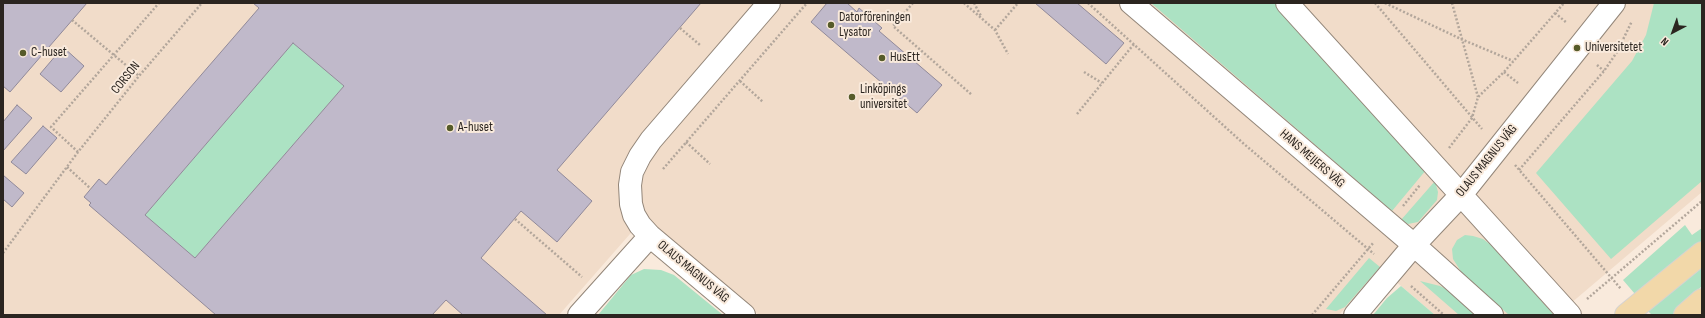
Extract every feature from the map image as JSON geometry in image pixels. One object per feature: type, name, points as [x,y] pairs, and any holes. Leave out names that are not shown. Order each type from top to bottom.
[{"type":"main road","points":[[1626,315],[1702,253]]},
{"type":"main road","points":[[1685,315],[1702,300]]},
{"type":"street","points":[[650,236],[640,225],[634,215],[631,204],[630,185],[632,172],[640,156],[651,140],[769,3]]},
{"type":"street","name":"HANS MEIJERS VÄG","points":[[1131,3],[1414,245],[1492,315]]},
{"type":"street","points":[[1287,3],[1570,315]]},
{"type":"street","name":"OLAUS MAGNUS VÄG","points":[[1355,315],[1414,245],[1461,195],[1606,6]]},
{"type":"street","name":"OLAUS MAGNUS VÄG","points":[[579,315],[650,236],[744,315]]},
{"type":"path","points":[[78,152],[51,127],[159,3]]},
{"type":"path","name":"CORSON","points":[[3,252],[78,152],[139,76],[202,3]]},
{"type":"path","points":[[661,170],[807,3]]},
{"type":"path","points":[[964,3],[995,30],[1008,54]]},
{"type":"path","points":[[974,3],[982,18]]},
{"type":"path","points":[[995,30],[1018,3]]},
{"type":"path","points":[[1088,3],[1244,144],[1444,315]]},
{"type":"path","points":[[1385,3],[1461,39],[1513,61]]},
{"type":"path","points":[[1452,3],[1478,97]]},
{"type":"path","points":[[912,4],[893,26],[972,95]]},
{"type":"path","points":[[1555,13],[1569,25]]},
{"type":"path","points":[[1519,170],[1604,71],[1617,52],[1632,24],[1633,18]]},
{"type":"path","points":[[72,20],[139,76]]},
{"type":"path","points":[[1077,114],[1134,44]]},
{"type":"path","points":[[1592,61],[1604,71]]},
{"type":"path","points":[[1084,72],[1102,84]]},
{"type":"path","points":[[1504,72],[1518,84]]},
{"type":"path","points":[[746,86],[763,102]]},
{"type":"path","points":[[691,147],[710,164]]},
{"type":"path","points":[[67,167],[91,188]]},
{"type":"path","points":[[1570,315],[1702,201]]},
{"type":"path","points":[[515,219],[599,292]]},
{"type":"shaded area","name":"Linköpings universitet","points":[[3,3],[1702,3],[1702,192],[1557,315],[1435,315],[1380,268],[1339,315],[759,315],[644,218],[559,315],[3,315]]},
{"type":"green space","points":[[1151,3],[1276,3],[1426,170],[1392,211]]},
{"type":"green space","points":[[1654,3],[1702,3],[1702,181],[1611,259],[1536,173],[1632,61],[1646,35]]},
{"type":"green space","points":[[293,43],[344,86],[195,258],[145,215]]},
{"type":"green space","points":[[1435,181],[1438,192],[1437,200],[1418,222],[1408,224],[1401,220]]},
{"type":"green space","points":[[1685,225],[1692,235],[1702,228],[1702,241],[1635,294],[1623,280]]},
{"type":"green space","points":[[1465,235],[1483,239],[1491,245],[1554,315],[1509,315],[1462,273],[1453,259],[1452,249],[1457,240]]},
{"type":"green space","points":[[1369,258],[1380,267],[1345,307],[1336,311],[1326,309]]},
{"type":"green space","points":[[1702,268],[1702,286],[1672,315],[1652,315],[1647,310]]},
{"type":"green space","points":[[644,269],[661,270],[674,275],[723,315],[598,315],[631,275]]},
{"type":"green space","points":[[1420,281],[1440,286],[1448,290],[1476,315],[1459,315]]},
{"type":"green space","points":[[1401,286],[1435,315],[1373,315],[1387,298]]},
{"type":"building","name":"C-huset","points":[[3,3],[87,3],[10,92],[3,86]]},
{"type":"building","name":"A-huset","points":[[253,3],[701,3],[557,170],[592,201],[557,242],[521,211],[481,258],[547,315],[463,315],[446,300],[432,315],[216,315],[89,205],[91,203],[84,197],[99,179],[106,185],[259,8]],"holes":[[[293,43],[344,86],[195,258],[145,215]]]},
{"type":"building","name":"HusEtt","points":[[827,3],[847,3],[857,12],[859,8],[882,28],[879,31],[942,85],[917,113],[811,22]]},
{"type":"building","points":[[1035,3],[1077,3],[1124,43],[1106,64]]},
{"type":"building","points":[[63,47],[84,66],[61,92],[40,74]]},
{"type":"building","points":[[17,105],[32,118],[3,151],[3,122]]},
{"type":"building","points":[[43,126],[57,138],[26,174],[11,162]]},
{"type":"building","points":[[3,175],[24,193],[12,207],[3,199]]},
{"type":"place","name":"Datorföreningen Lysator","points":[[831,25]]},
{"type":"place","name":"Universitetet","points":[[1577,48]]},
{"type":"place","name":"C-huset","points":[[23,53]]},
{"type":"place","name":"HusEtt","points":[[882,58]]},
{"type":"place","name":"Linköpings universitet","points":[[852,97]]},
{"type":"place","name":"A-huset","points":[[450,128]]}]
